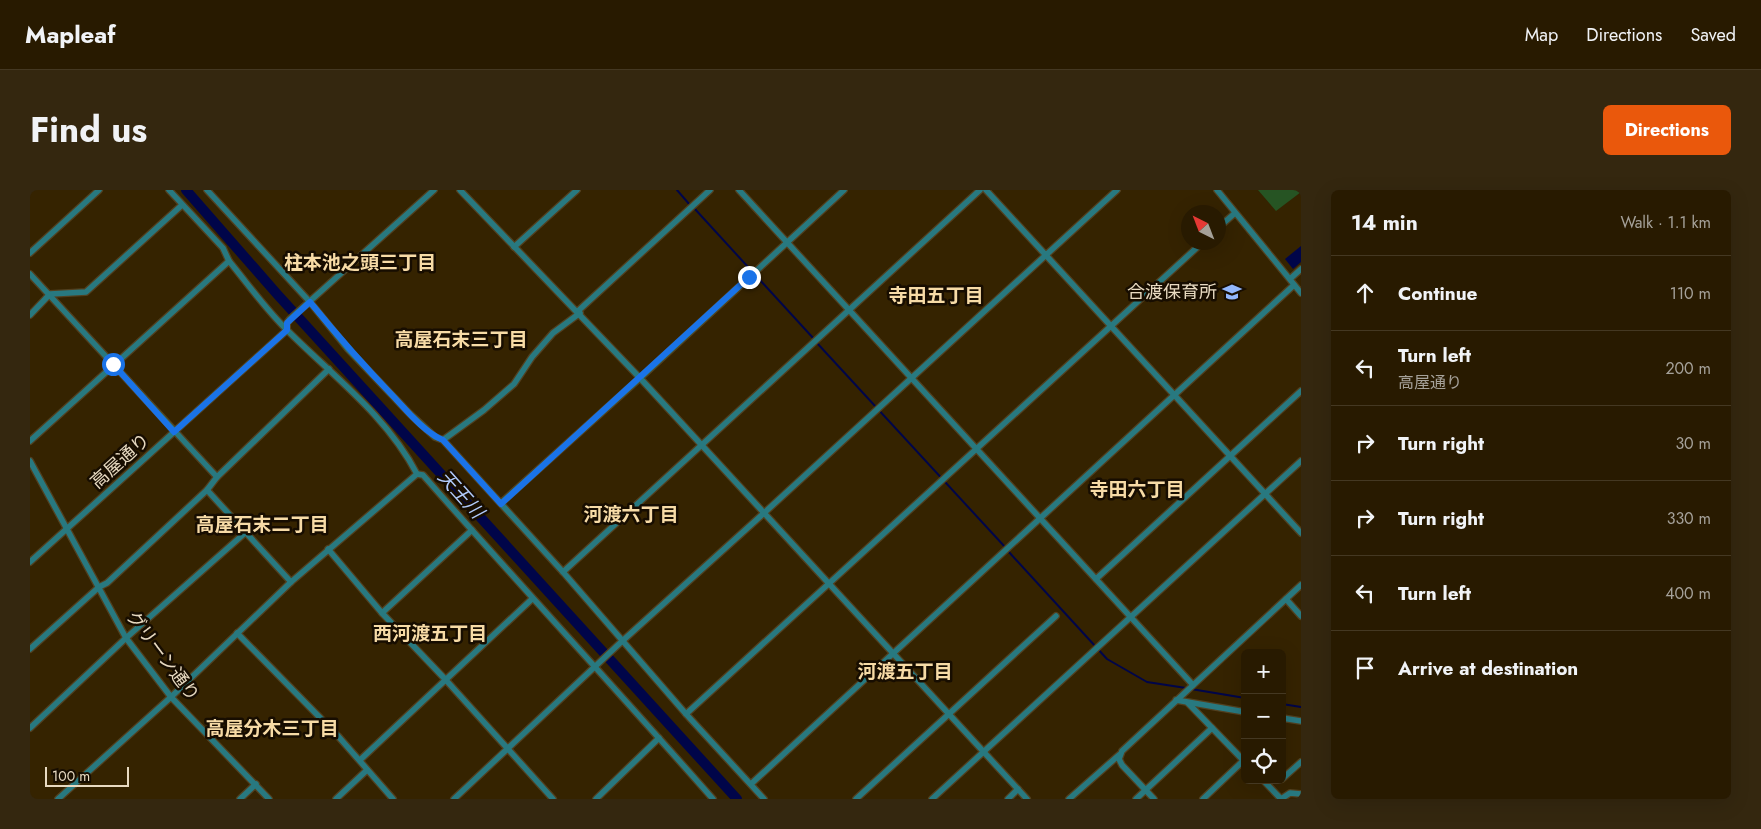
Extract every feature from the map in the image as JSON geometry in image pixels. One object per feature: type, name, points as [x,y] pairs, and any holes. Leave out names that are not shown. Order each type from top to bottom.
[{"type":"street","points":[[30,253],[99,190]]},
{"type":"street","points":[[168,190],[223,248],[229,261],[287,330],[330,369],[398,442],[417,474]]},
{"type":"street","points":[[207,190],[310,302],[348,349],[410,414],[436,437],[443,440],[563,572],[621,642],[764,799]]},
{"type":"street","points":[[287,330],[287,323],[290,319],[434,190]]},
{"type":"street","points":[[460,190],[579,312],[1027,799]]},
{"type":"street","points":[[514,247],[577,190]]},
{"type":"street","points":[[443,440],[484,410],[514,384],[532,357],[553,332],[579,312],[710,190]]},
{"type":"street","points":[[739,190],[1192,685]]},
{"type":"street","points":[[501,504],[844,190]]},
{"type":"street","points":[[563,572],[980,190]]},
{"type":"street","points":[[986,190],[1301,533]]},
{"type":"street","points":[[454,799],[597,664],[1046,256],[1116,190]]},
{"type":"street","points":[[1217,190],[1291,278],[1301,293]]},
{"type":"street","points":[[30,315],[50,294],[86,292],[182,204]]},
{"type":"street","points":[[1226,221],[1235,213]]},
{"type":"street","points":[[686,714],[830,585],[1194,250]]},
{"type":"street","points":[[30,441],[229,261]]},
{"type":"street","points":[[1291,278],[1301,269]]},
{"type":"street","points":[[30,274],[217,477]]},
{"type":"street","points":[[751,784],[1294,285]]},
{"type":"street","name":"高屋通り","points":[[30,562],[287,330]]},
{"type":"street","points":[[30,649],[99,587],[107,583],[207,490],[217,477],[330,369]]},
{"type":"street","points":[[1096,579],[1301,391]]},
{"type":"street","name":"グリーン通り","points":[[30,461],[126,638],[170,697],[269,799]]},
{"type":"street","points":[[932,799],[1301,462]]},
{"type":"street","points":[[58,799],[170,697],[291,582],[417,474],[423,475],[532,599],[597,664],[713,799]]},
{"type":"street","points":[[207,490],[291,582]]},
{"type":"street","points":[[382,612],[472,530]]},
{"type":"street","points":[[30,728],[126,638],[246,532]]},
{"type":"street","points":[[328,549],[382,612],[553,799]]},
{"type":"street","points":[[1069,799],[1119,755],[1127,745],[1301,585]]},
{"type":"street","points":[[360,760],[532,599]]},
{"type":"street","points":[[1286,600],[1301,616]]},
{"type":"street","points":[[856,799],[1056,616]]},
{"type":"street","points":[[237,633],[360,760],[393,799]]},
{"type":"street","points":[[1179,698],[1188,703],[1241,758]]},
{"type":"street","points":[[1188,703],[1241,711]]},
{"type":"street","points":[[1286,719],[1301,721]]},
{"type":"street","points":[[1136,799],[1212,728]]},
{"type":"street","points":[[596,799],[659,738]]},
{"type":"street","points":[[1119,755],[1122,765],[1154,799]]},
{"type":"street","points":[[1286,776],[1301,762]]},
{"type":"street","points":[[1203,799],[1241,764]]},
{"type":"street","points":[[336,799],[367,770]]},
{"type":"street","points":[[240,799],[256,784]]},
{"type":"street","points":[[1267,784],[1281,799],[1290,793],[1301,794]]},
{"type":"street","points":[[1272,789],[1278,784]]},
{"type":"street","points":[[1008,799],[1018,789]]},
{"type":"green space","points":[[1258,190],[1301,190],[1301,192],[1276,211]]},
{"type":"shaded area","points":[[1301,246],[1301,262],[1293,269],[1285,259]]},
{"type":"waterway","name":"天王川","points":[[186,190],[277,294],[737,799]]},
{"type":"waterway","points":[[677,190],[690,205]]},
{"type":"waterway","points":[[694,208],[814,339]]},
{"type":"waterway","points":[[817,343],[1005,547]]},
{"type":"waterway","points":[[1008,551],[1107,659],[1147,682],[1186,688]]},
{"type":"waterway","points":[[1191,689],[1241,697]]},
{"type":"waterway","points":[[1286,705],[1301,707]]},
{"type":"place","name":"合渡保育所","points":[[1232,292]]},
{"type":"district","name":"柱本池之頭三丁目","points":[[360,262]]},
{"type":"district","name":"寺田五丁目","points":[[936,295]]},
{"type":"district","name":"高屋石末三丁目","points":[[461,339]]},
{"type":"district","name":"寺田六丁目","points":[[1137,489]]},
{"type":"district","name":"河渡六丁目","points":[[631,514]]},
{"type":"district","name":"高屋石末二丁目","points":[[262,524]]},
{"type":"district","name":"西河渡五丁目","points":[[430,633]]},
{"type":"district","name":"河渡五丁目","points":[[905,671]]},
{"type":"district","name":"高屋分木三丁目","points":[[272,728]]},
{"type":"route","points":[[113,364],[174,432],[287,330],[287,323],[290,319],[310,302],[348,349],[410,414],[436,437],[443,440],[501,504],[749,277]]}]
